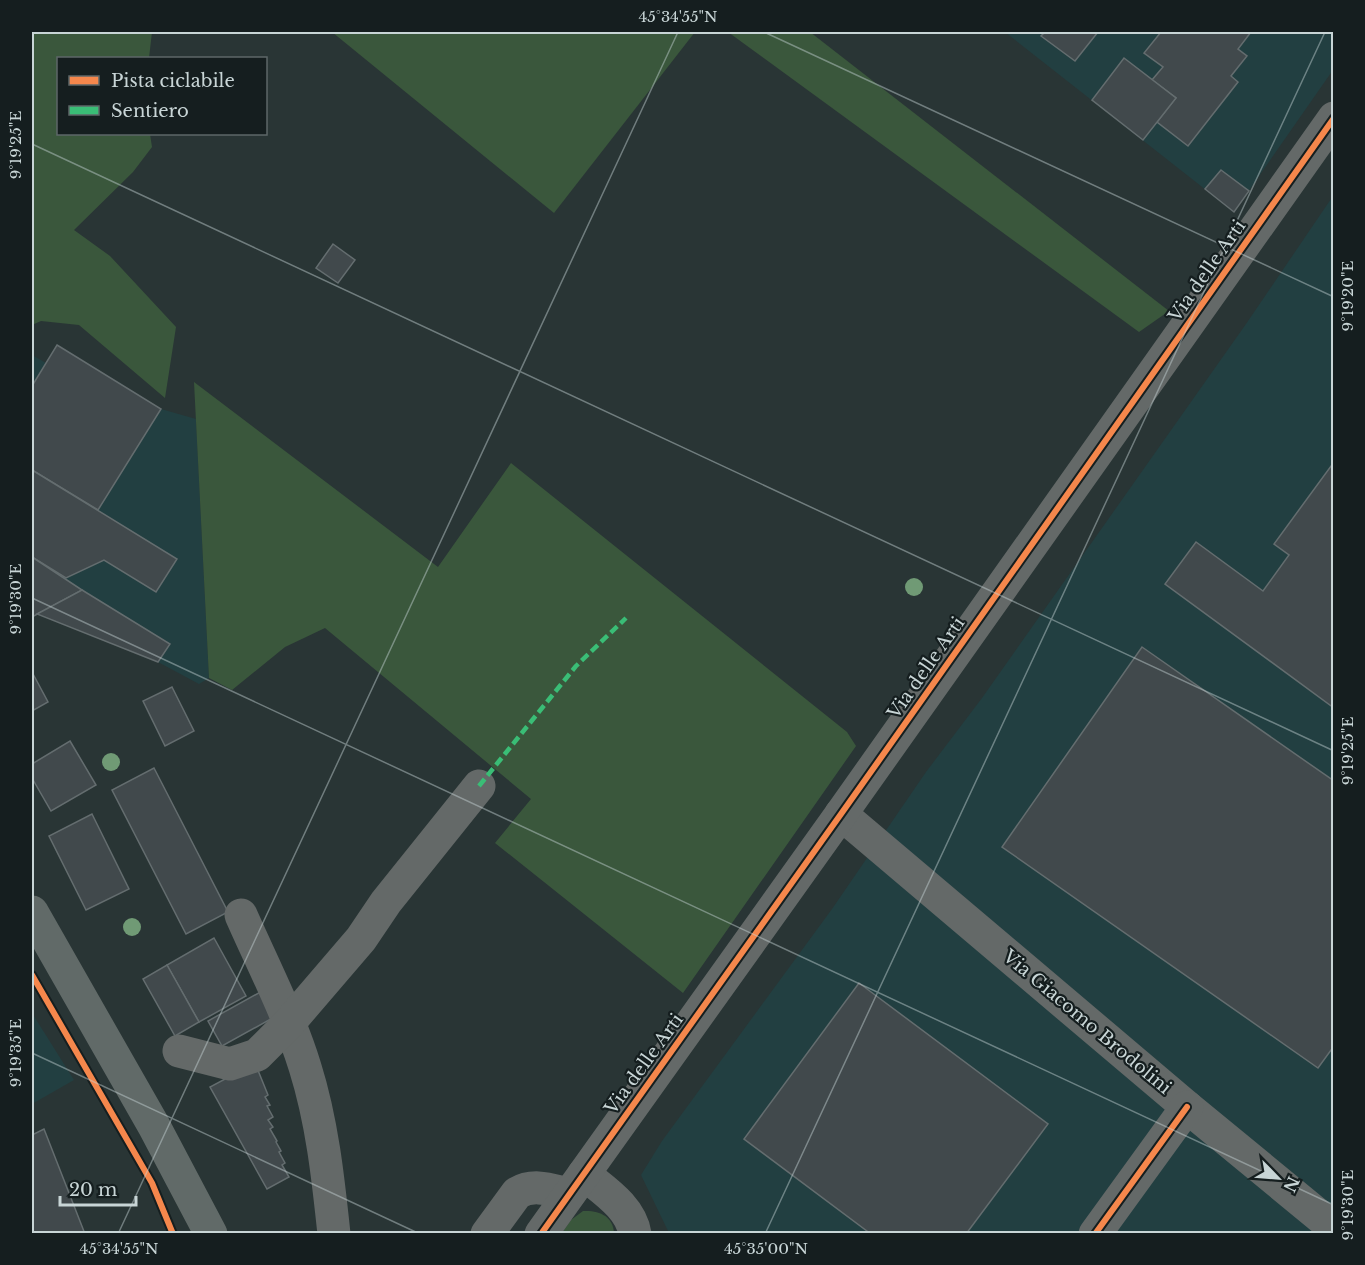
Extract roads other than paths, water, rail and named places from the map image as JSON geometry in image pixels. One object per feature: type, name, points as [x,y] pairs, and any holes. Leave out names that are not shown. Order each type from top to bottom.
[{"type":"main road","points":[[32,912],[148,1116],[211,1233]]},
{"type":"street","name":"Via delle Arti","points":[[541,1233],[842,814],[1334,118]]},
{"type":"street","points":[[178,1051],[222,1063],[237,1062],[257,1055],[289,1023],[361,939],[386,902],[479,786]]},
{"type":"street","name":"Via Giacomo Brodolini","points":[[842,814],[1187,1107],[1334,1228]]},
{"type":"street","points":[[241,915],[305,1065],[315,1102],[327,1168],[334,1233]]},
{"type":"street","points":[[1095,1233],[1187,1107]]},
{"type":"street","points":[[488,1233],[517,1194],[523,1190],[577,1184],[625,1210],[633,1224],[634,1233]]}]
